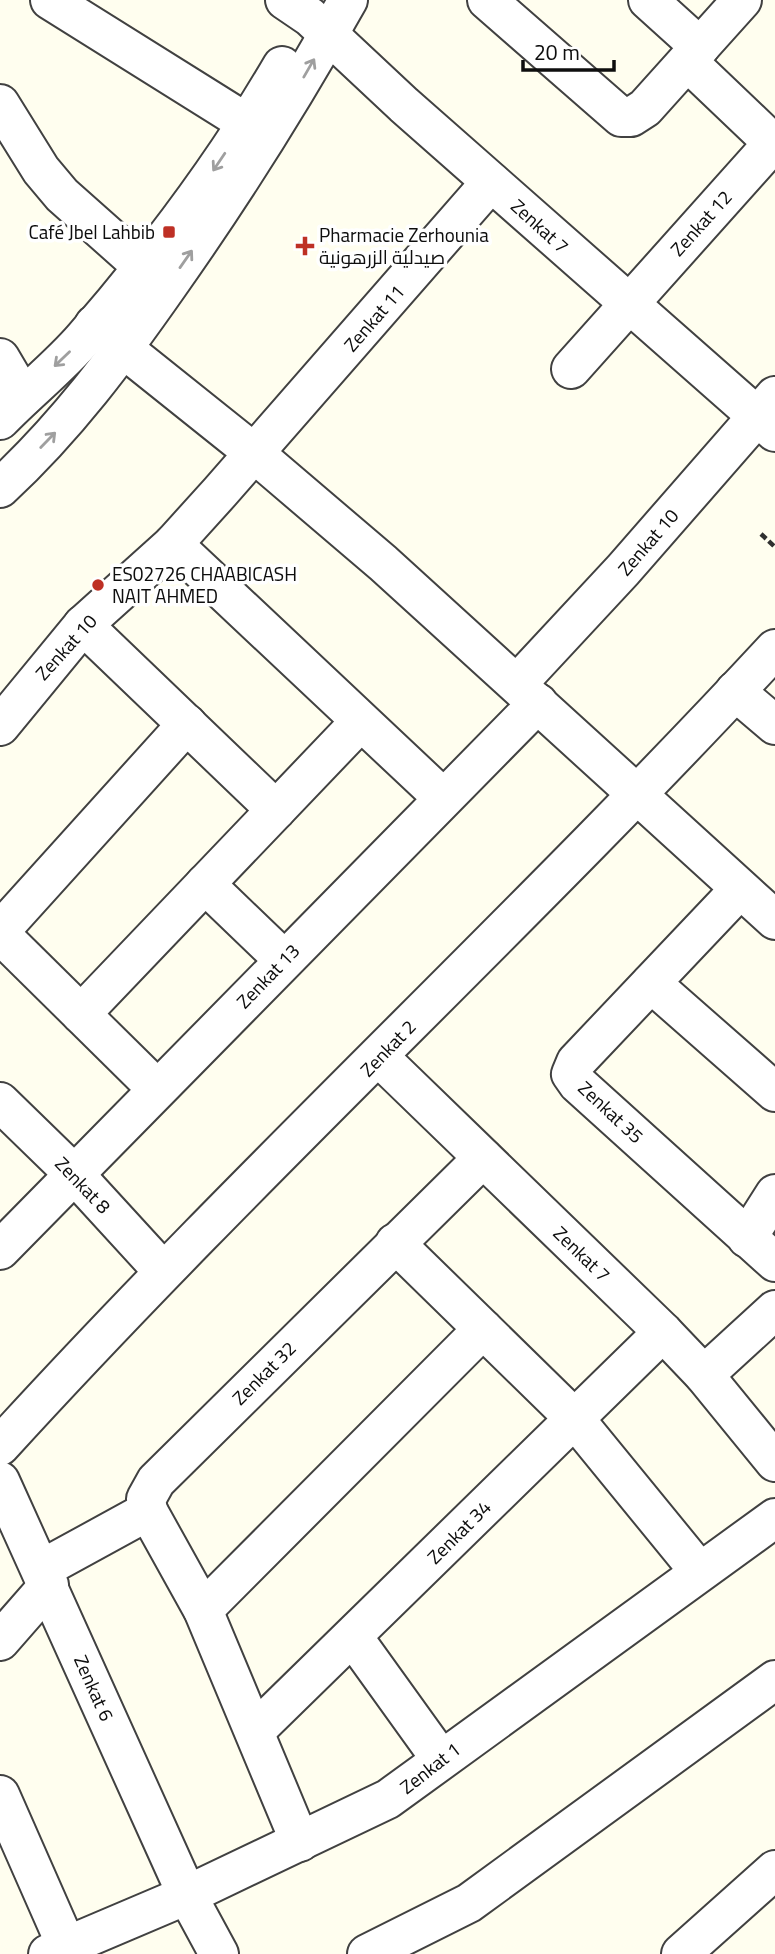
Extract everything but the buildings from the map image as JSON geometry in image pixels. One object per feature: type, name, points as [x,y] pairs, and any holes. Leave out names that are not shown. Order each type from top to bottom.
[{"type":"street","points":[[50,0],[245,122]]},
{"type":"street","points":[[11,409],[94,326],[180,218],[245,122],[310,13],[348,0]]},
{"type":"street","points":[[487,0],[621,117],[631,117],[645,108],[741,0]]},
{"type":"street","points":[[648,0],[774,142]]},
{"type":"street","points":[[0,488],[52,436],[124,348],[264,144],[310,13]]},
{"type":"street","name":"Zenkat 7","points":[[310,13],[627,304],[769,415]]},
{"type":"street","points":[[0,105],[41,170],[61,195],[143,267]]},
{"type":"street","name":"Zenkat 12","points":[[571,369],[774,142]]},
{"type":"street","name":"Zenkat 11","points":[[254,453],[491,182]]},
{"type":"street","points":[[94,326],[254,453],[383,563],[775,920]]},
{"type":"street","points":[[0,358],[11,409]]},
{"type":"street","name":"Zenkat 10","points":[[528,693],[623,570],[769,415]]},
{"type":"street","name":"Zenkat 10","points":[[0,726],[83,625],[173,544],[254,453]]},
{"type":"street","points":[[173,544],[443,798]]},
{"type":"street","points":[[83,625],[276,810]]},
{"type":"street","name":"Zenkat 2","points":[[2,1440],[162,1270],[379,1057],[775,649]]},
{"type":"street","points":[[735,691],[775,725]]},
{"type":"street","name":"Zenkat 13","points":[[0,1250],[443,798],[528,693]]},
{"type":"street","points":[[81,1014],[360,722]]},
{"type":"street","points":[[157,1089],[0,932],[187,724]]},
{"type":"street","points":[[205,884],[284,960]]},
{"type":"street","name":"Zenkat 35","points":[[740,889],[576,1062],[571,1074],[761,1250]]},
{"type":"street","points":[[651,983],[775,1093]]},
{"type":"street","name":"Zenkat 7","points":[[379,1057],[663,1332],[704,1375],[775,1462]]},
{"type":"street","name":"Zenkat 8","points":[[0,1102],[75,1175],[162,1270]]},
{"type":"street","name":"Zenkat 32","points":[[148,1511],[146,1499],[156,1481],[482,1158]]},
{"type":"street","points":[[761,1250],[775,1194]]},
{"type":"street","points":[[395,1243],[574,1418],[699,1571]]},
{"type":"street","points":[[704,1375],[775,1310]]},
{"type":"street","points":[[203,1610],[483,1329]]},
{"type":"street","name":"Zenkat 34","points":[[255,1731],[663,1332]]},
{"type":"street","name":"Zenkat 6","points":[[0,1481],[187,1895],[219,1954]]},
{"type":"street","points":[[0,1640],[45,1577],[148,1511],[203,1610],[300,1842]]},
{"type":"street","name":"Zenkat 1","points":[[62,1951],[388,1799],[440,1758],[775,1518]]},
{"type":"street","points":[[353,1637],[440,1758]]},
{"type":"street","points":[[367,1954],[469,1903],[775,1680]]},
{"type":"street","points":[[0,1795],[10,1845],[62,1951]]},
{"type":"street","points":[[681,1954],[775,1870]]},
{"type":"path","points":[[761,534],[775,547]]},
{"type":"place","name":"Café Jbel Lahbib","points":[[169,232]]},
{"type":"place","name":"Pharmacie Zerhounia صيدلية الزرهونية","points":[[305,246]]},
{"type":"place","name":"ES02726 CHAABICASH NAIT AHMED","points":[[98,585]]}]
